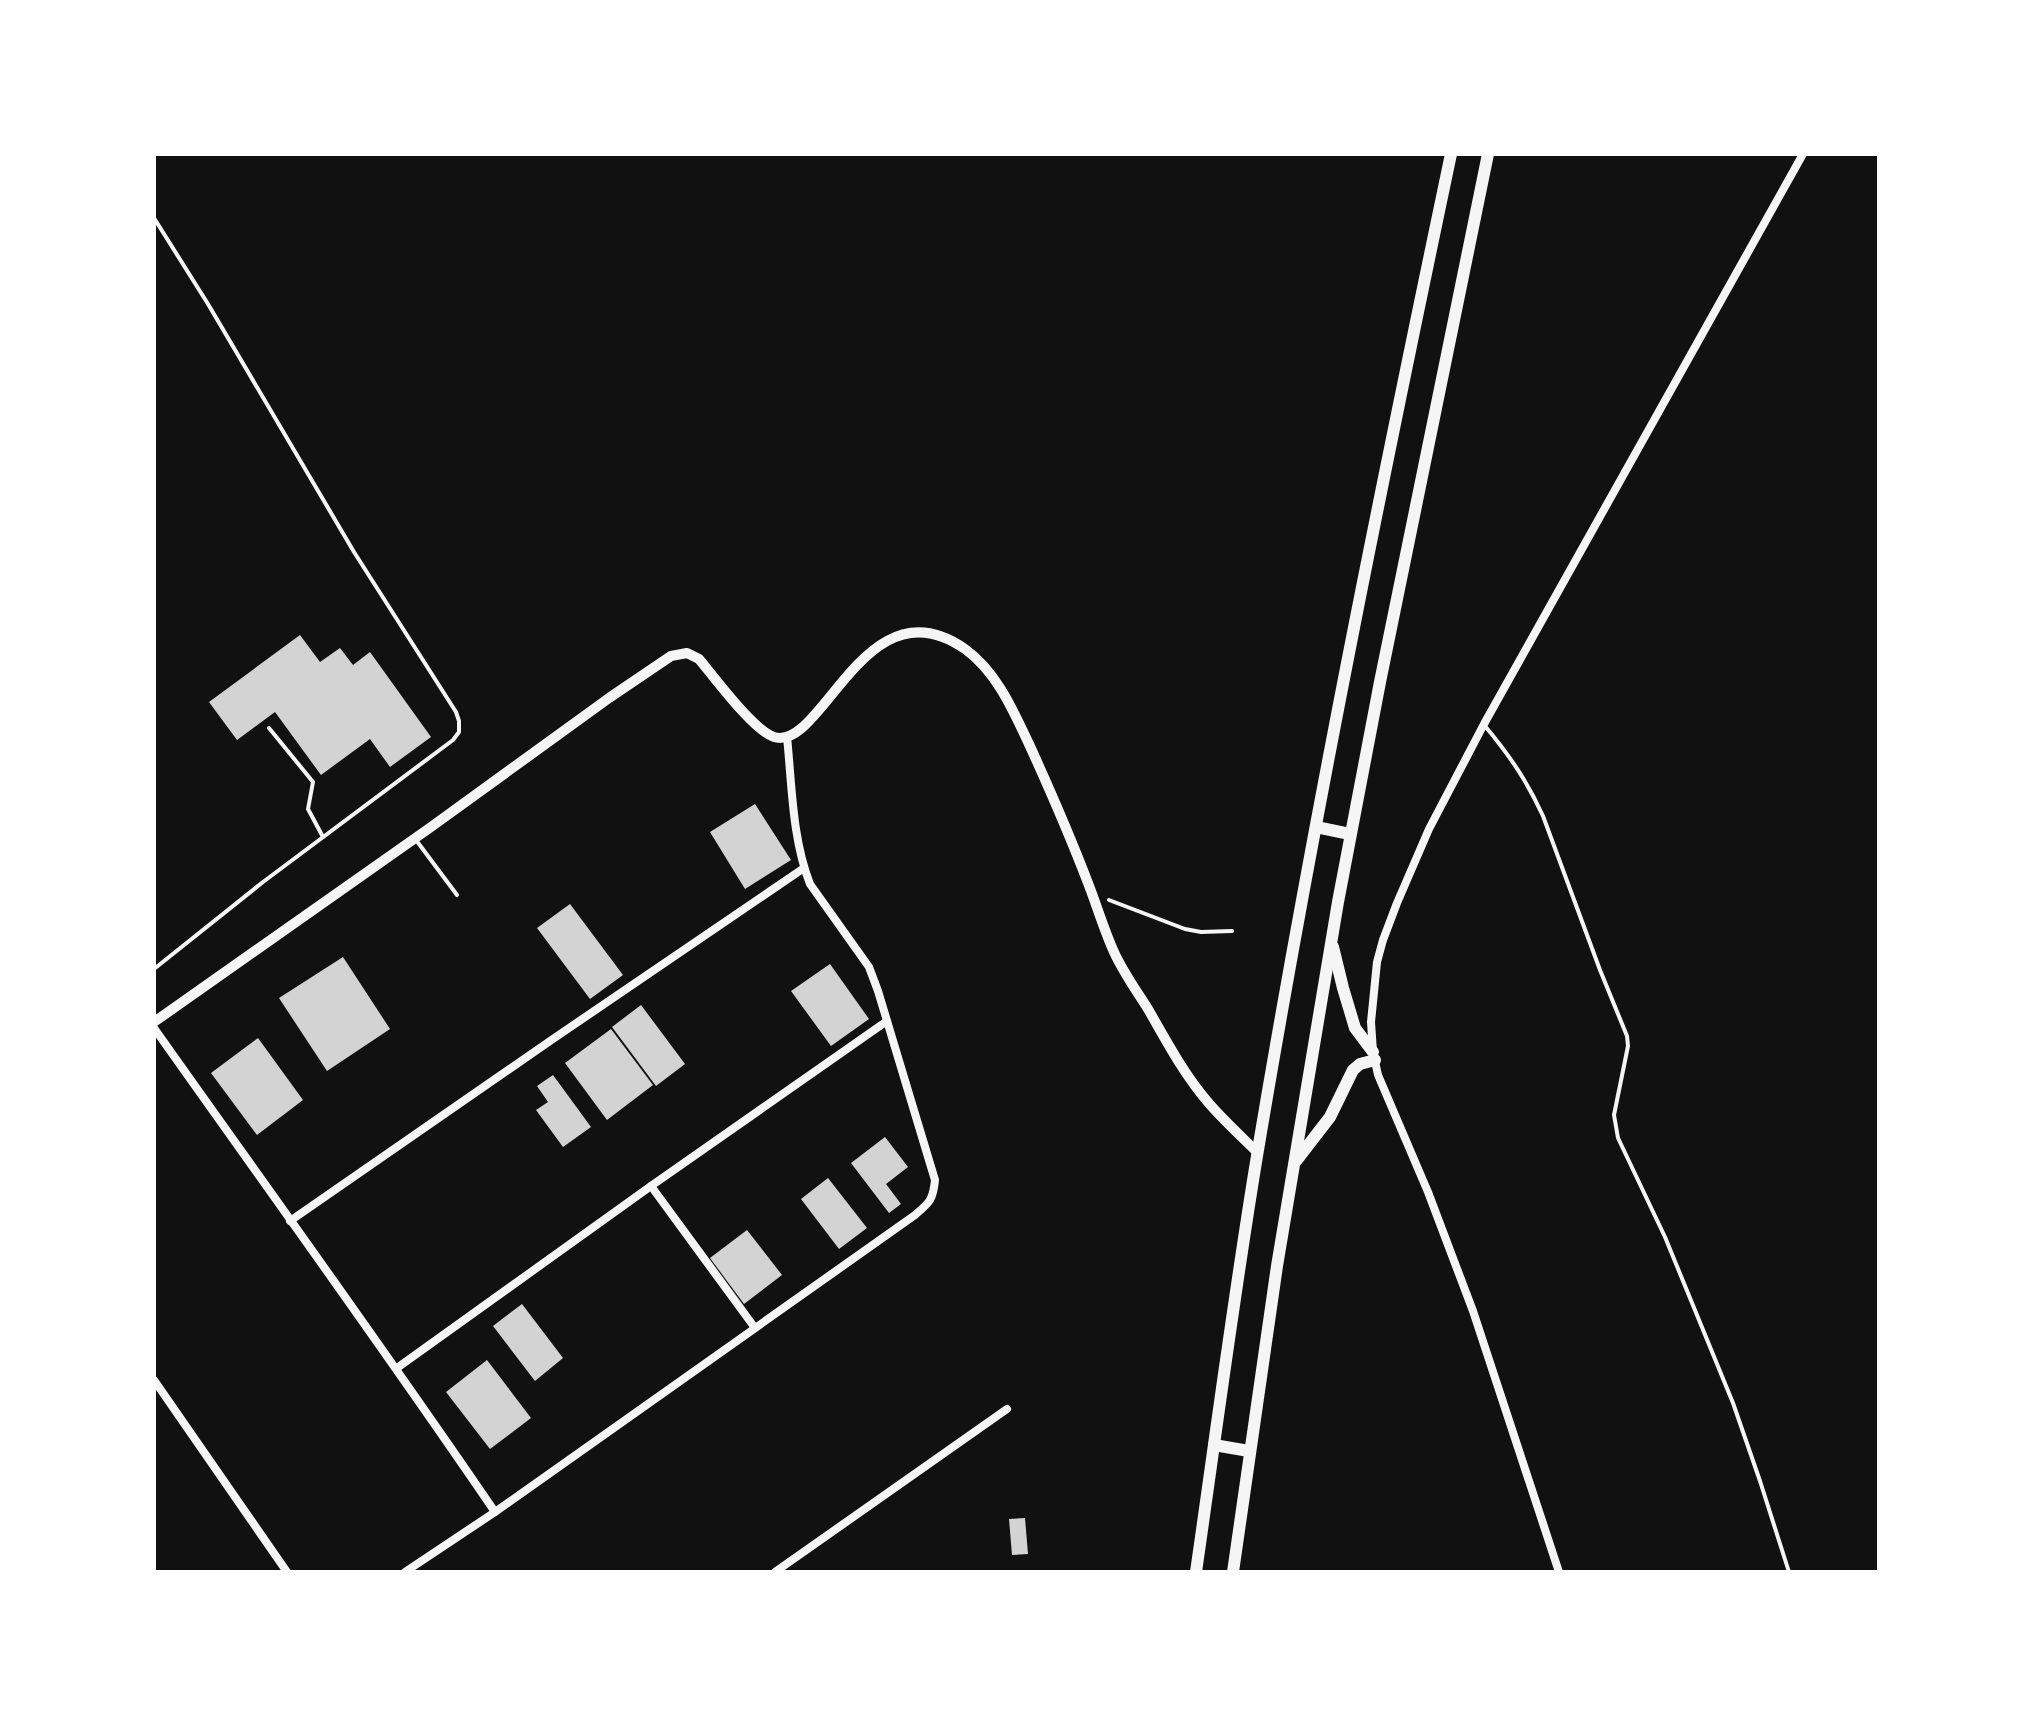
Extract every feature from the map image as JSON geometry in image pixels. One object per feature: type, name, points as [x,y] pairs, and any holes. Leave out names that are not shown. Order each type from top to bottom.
[{"type":"main road","points":[[1196,1572],[1241,1254],[1316,827],[1451,154]]},
{"type":"main road","points":[[1233,1572],[1294,1165],[1350,834],[1488,154]]},
{"type":"main road","points":[[1316,827],[1350,834]]},
{"type":"main road","points":[[1294,1165],[1330,1117],[1353,1070],[1374,1056],[1359,1035],[1351,1016],[1331,940]]},
{"type":"main road","points":[[1214,1445],[1249,1451]]},
{"type":"street","points":[[1559,1572],[1473,1311],[1428,1192],[1383,1088],[1374,1056],[1372,1001],[1377,962],[1383,940],[1429,829],[1484,724],[1803,154]]},
{"type":"street","points":[[495,1512],[154,1025],[671,656],[687,653],[699,659],[760,730],[779,738],[799,730],[883,642],[902,634],[921,632],[965,649],[987,669],[1005,697],[1058,807],[1114,952],[1191,1081],[1258,1153]]},
{"type":"street","points":[[405,1572],[495,1512],[915,1215],[933,1196],[935,1180],[869,967],[810,884],[804,868],[787,737]]},
{"type":"street","points":[[290,1221],[804,868]]},
{"type":"street","points":[[397,1368],[887,1021]]},
{"type":"street","points":[[651,1186],[755,1328]]},
{"type":"street","points":[[154,1380],[287,1572]]},
{"type":"street","points":[[781,1570],[1007,1409]]},
{"type":"lane","points":[[154,218],[459,721],[459,732],[453,740],[263,882],[154,969]]},
{"type":"lane","points":[[1484,724],[1513,760],[1533,793],[1627,1036],[1626,1057],[1615,1105],[1615,1129],[1679,1268],[1733,1403],[1789,1572]]},
{"type":"lane","points":[[269,728],[313,782],[308,809],[323,837]]},
{"type":"lane","points":[[415,838],[457,895]]},
{"type":"path","points":[[1092,893],[1185,929],[1232,931]]},
{"type":"building","points":[[300,635],[320,662],[340,648],[353,665],[370,652],[431,737],[390,767],[370,739],[321,775],[275,712],[237,740],[209,702]]},
{"type":"building","points":[[755,804],[791,860],[745,889],[710,832]]},
{"type":"building","points":[[570,904],[623,975],[590,999],[537,928]]},
{"type":"building","points":[[343,957],[390,1029],[327,1071],[279,998]]},
{"type":"building","points":[[830,964],[869,1019],[831,1046],[791,991]]},
{"type":"building","points":[[641,1005],[685,1064],[656,1086],[612,1027]]},
{"type":"building","points":[[611,1029],[653,1085],[607,1120],[565,1063]]},
{"type":"building","points":[[258,1038],[303,1100],[257,1135],[211,1073]]},
{"type":"building","points":[[553,1075],[591,1127],[563,1147],[536,1110],[548,1102],[537,1086]]},
{"type":"building","points":[[885,1137],[908,1167],[886,1184],[901,1204],[889,1213],[851,1163]]},
{"type":"building","points":[[828,1178],[867,1228],[839,1249],[801,1199]]},
{"type":"building","points":[[747,1230],[782,1275],[744,1304],[710,1258]]},
{"type":"building","points":[[522,1304],[563,1358],[535,1381],[493,1326]]},
{"type":"building","points":[[487,1360],[531,1418],[490,1449],[446,1392]]},
{"type":"building","points":[[1025,1518],[1028,1554],[1012,1555],[1009,1519]]}]
